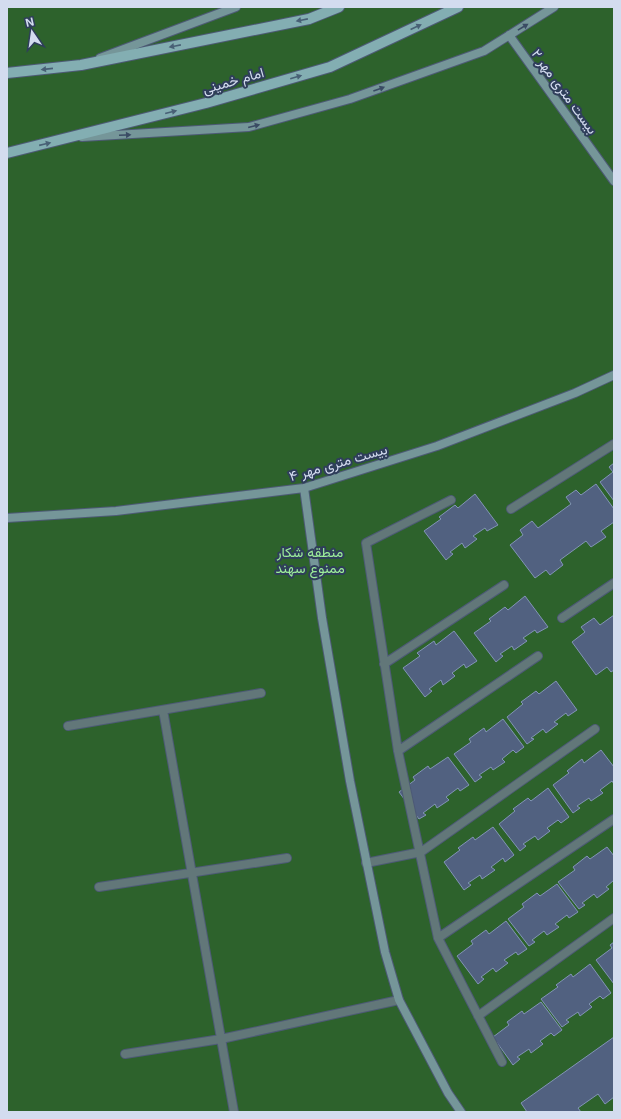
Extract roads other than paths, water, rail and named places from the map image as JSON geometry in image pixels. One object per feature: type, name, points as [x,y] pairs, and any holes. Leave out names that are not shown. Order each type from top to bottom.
[{"type":"main road","points":[[7,73],[81,65],[309,19],[339,7]]},
{"type":"main road","name":"امام خمینی","points":[[7,153],[72,138],[206,103],[330,67],[458,7]]},
{"type":"street","points":[[81,65],[236,7]]},
{"type":"street","points":[[72,138],[249,127],[357,96],[484,51],[554,7]]},
{"type":"street","name":"بیست متری مهر ۲","points":[[509,35],[614,181]]},
{"type":"street","name":"بیست متری مهر ۴","points":[[7,518],[116,511],[304,488],[437,446],[575,392],[614,375]]},
{"type":"street","points":[[511,509],[614,444]]},
{"type":"street","points":[[304,488],[322,618],[350,781],[385,952],[399,1000],[448,1093],[461,1112]]},
{"type":"street","points":[[451,500],[366,543],[398,751],[421,852],[438,938],[502,1062]]},
{"type":"street","points":[[562,618],[614,583]]},
{"type":"street","points":[[384,664],[504,585]]},
{"type":"street","points":[[398,751],[538,656]]},
{"type":"street","points":[[68,726],[261,693]]},
{"type":"street","points":[[163,710],[234,1112]]},
{"type":"street","points":[[366,863],[421,852],[595,729]]},
{"type":"street","points":[[438,938],[614,819]]},
{"type":"street","points":[[99,887],[287,858]]},
{"type":"street","points":[[478,1016],[614,918]]},
{"type":"street","points":[[125,1054],[221,1039],[399,1000]]},
{"type":"park label","name":"منطقه شکار ممنوع سهند","points":[[310,560]]}]
